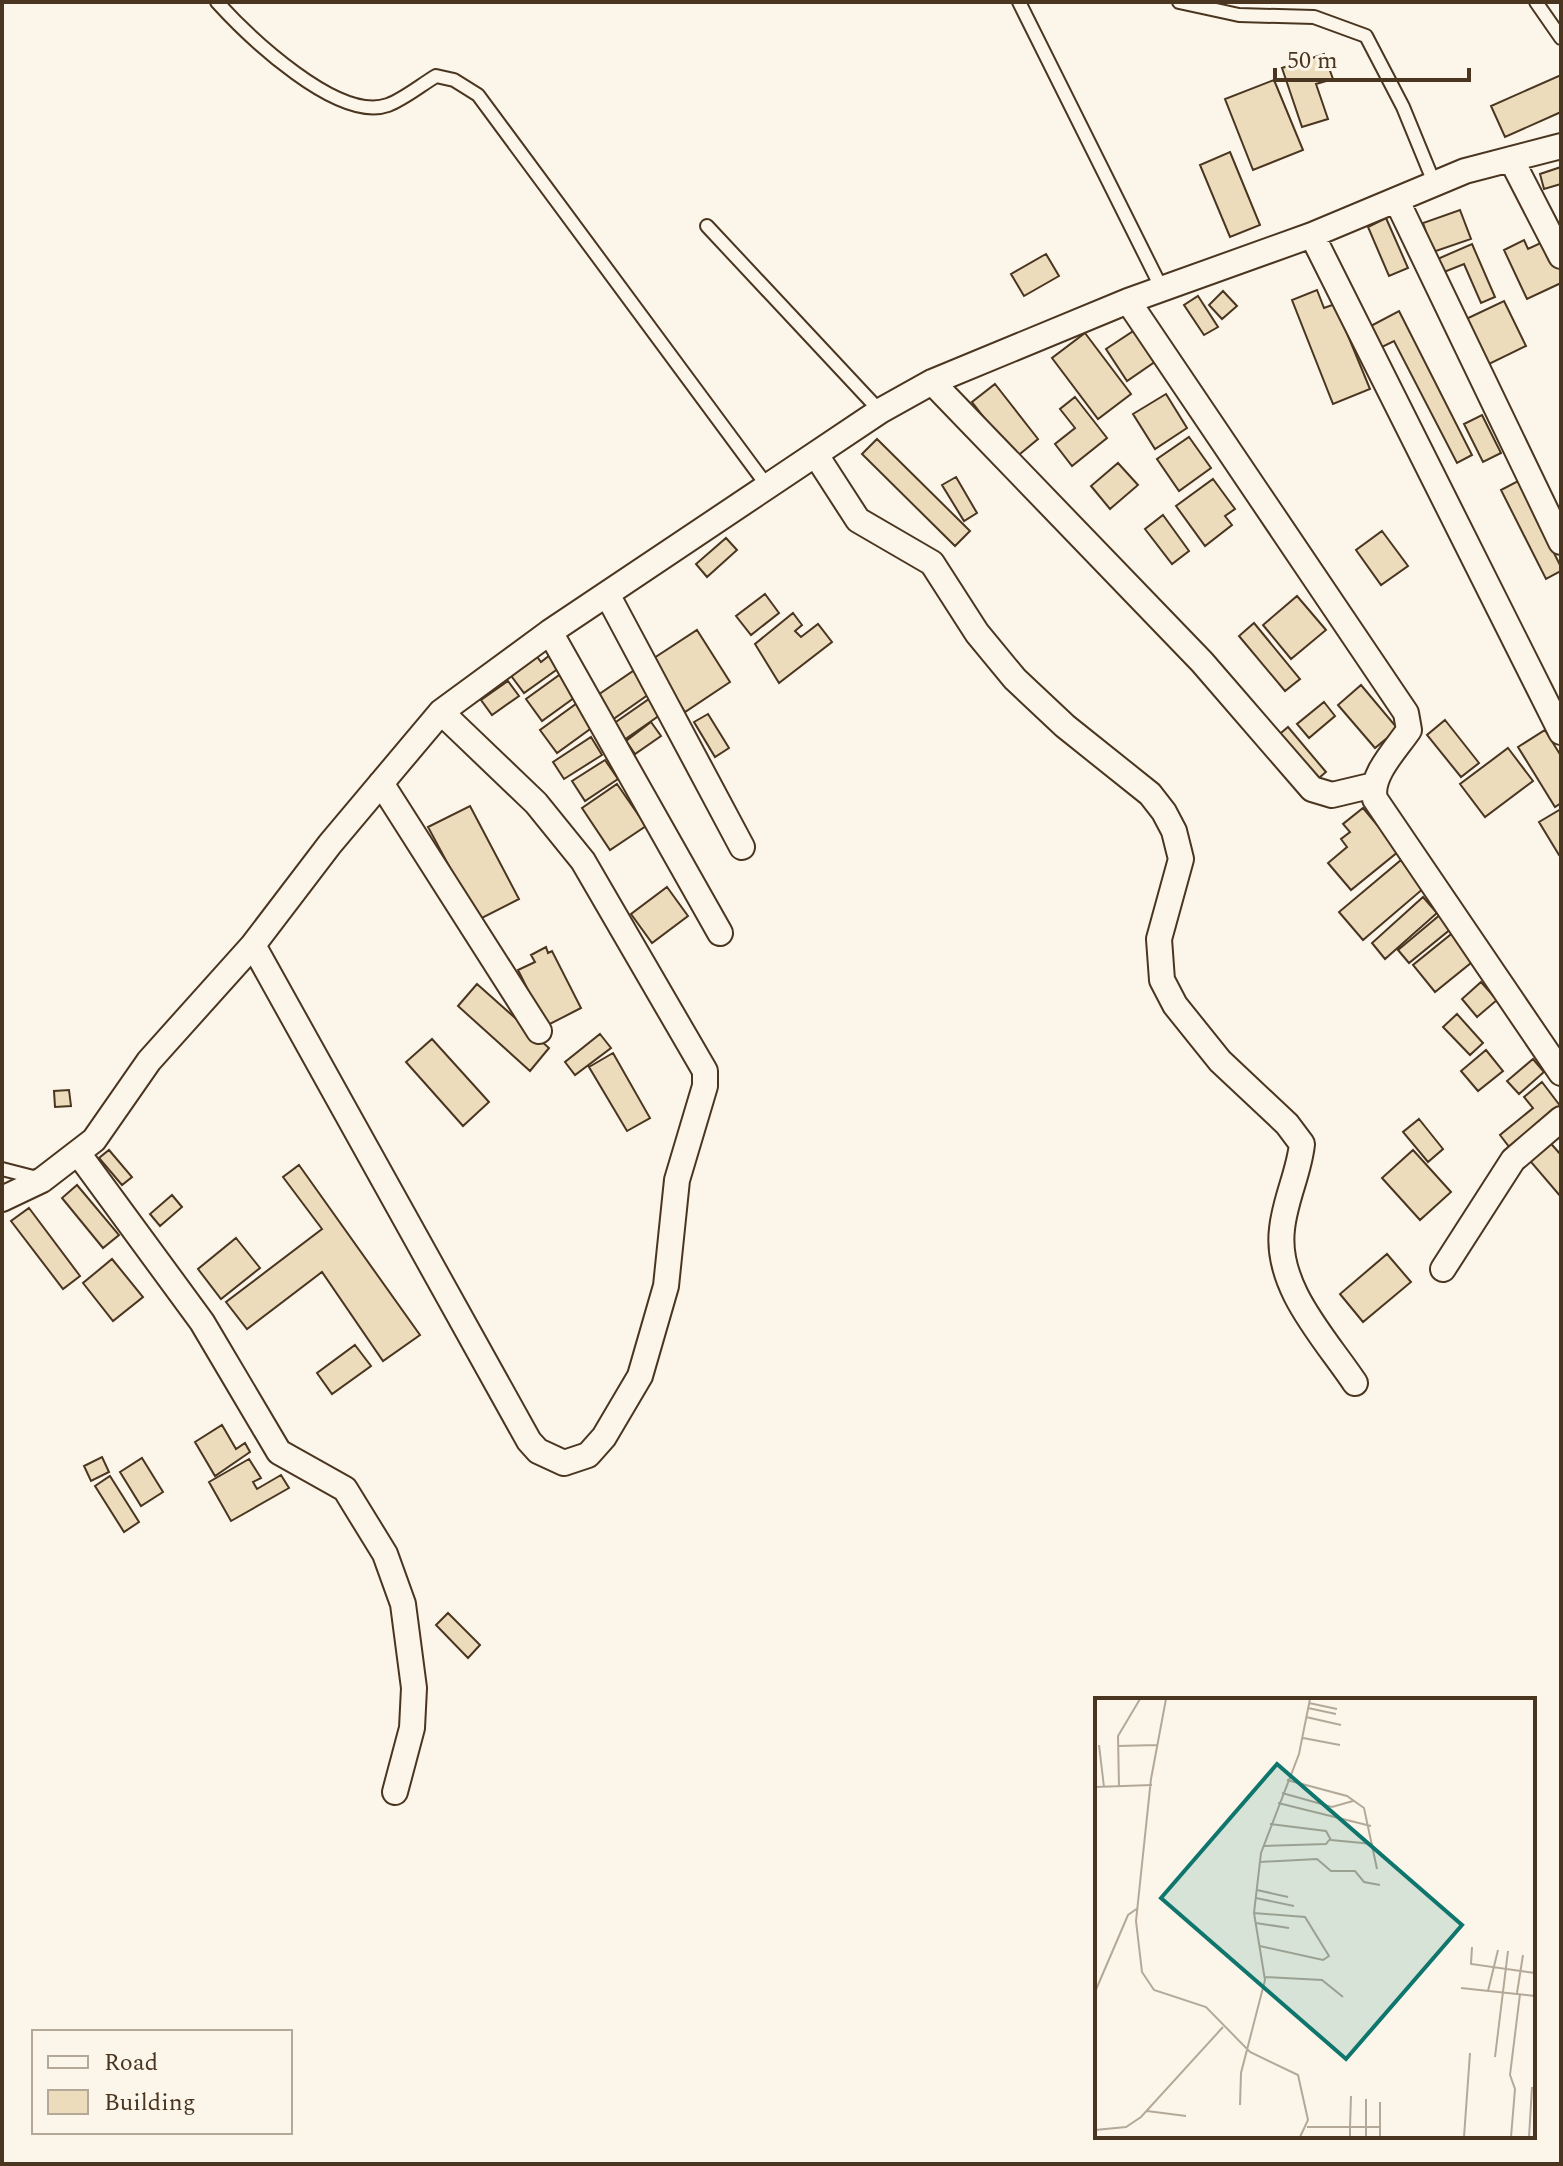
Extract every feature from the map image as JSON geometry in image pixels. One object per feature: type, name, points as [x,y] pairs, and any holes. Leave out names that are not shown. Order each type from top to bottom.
[{"type":"street","points":[[2,1199],[42,1180],[78,1153],[105,1126],[149,1061],[253,945],[441,712],[550,632],[880,411],[932,382],[1128,301],[1312,235],[1465,171],[1561,146]]},
{"type":"street","points":[[1511,159],[1561,256]]},
{"type":"street","points":[[1397,201],[1561,542]]},
{"type":"street","points":[[1312,235],[1561,732]]},
{"type":"street","points":[[932,382],[1202,662],[1312,789],[1320,794],[1332,795],[1374,785],[1409,730],[1406,713],[1128,301]]},
{"type":"street","points":[[816,455],[858,520],[887,540],[914,551],[932,563],[977,633],[1015,679],[1065,726],[1150,794],[1164,812],[1174,831],[1181,859],[1159,939],[1162,980],[1175,1005],[1220,1061],[1297,1134],[1302,1144],[1285,1204],[1282,1262],[1293,1290],[1355,1383]]},
{"type":"street","points":[[607,594],[742,847]]},
{"type":"street","points":[[550,632],[720,933]]},
{"type":"street","points":[[253,945],[386,1178],[529,1441],[538,1451],[564,1463],[588,1455],[604,1437],[640,1376],[653,1341],[666,1286],[677,1180],[705,1086],[705,1071],[583,861],[536,803],[441,712]]},
{"type":"street","points":[[381,783],[539,1031]]},
{"type":"street","points":[[1374,785],[1380,811],[1561,1073]]},
{"type":"street","points":[[1443,1269],[1513,1160],[1561,1119]]},
{"type":"street","points":[[78,1153],[202,1322],[279,1452],[345,1489],[385,1554],[403,1604],[414,1688],[412,1728],[395,1792]]},
{"type":"lane","points":[[217,2],[248,36],[319,89],[347,104],[386,106],[436,76],[454,80],[478,95],[768,487]]},
{"type":"lane","points":[[1019,2],[1162,289]]},
{"type":"lane","points":[[1179,2],[1239,15],[1314,17],[1366,36],[1403,107],[1435,185]]},
{"type":"lane","points":[[1536,2],[1561,38]]},
{"type":"lane","points":[[707,226],[880,411]]},
{"type":"lane","points":[[2,1169],[42,1180]]},
{"type":"building","points":[[1324,54],[1333,79],[1316,84],[1328,119],[1302,127],[1282,68]]},
{"type":"building","points":[[1561,75],[1561,112],[1505,137],[1491,106]]},
{"type":"building","points":[[1274,80],[1303,150],[1253,170],[1225,99]]},
{"type":"building","points":[[1230,152],[1260,225],[1230,237],[1200,165]]},
{"type":"building","points":[[1561,167],[1561,184],[1544,189],[1540,174]]},
{"type":"building","points":[[1460,210],[1471,239],[1433,252],[1423,223]]},
{"type":"building","points":[[1386,218],[1408,268],[1389,276],[1368,227]]},
{"type":"building","points":[[1524,240],[1528,249],[1547,240],[1561,269],[1561,283],[1527,299],[1504,250]]},
{"type":"building","points":[[1472,244],[1495,297],[1481,303],[1464,264],[1439,274],[1433,261]]},
{"type":"building","points":[[1046,254],[1059,276],[1024,296],[1011,274]]},
{"type":"building","points":[[1317,290],[1324,308],[1335,304],[1370,389],[1333,404],[1292,300]]},
{"type":"building","points":[[1223,291],[1237,306],[1222,319],[1209,305]]},
{"type":"building","points":[[1198,296],[1218,327],[1204,335],[1184,305]]},
{"type":"building","points":[[1504,301],[1526,346],[1487,365],[1464,320]]},
{"type":"building","points":[[1399,311],[1472,455],[1457,463],[1394,341],[1378,349],[1367,328]]},
{"type":"building","points":[[1138,328],[1159,359],[1127,381],[1106,349]]},
{"type":"building","points":[[1085,333],[1131,394],[1098,419],[1052,358]]},
{"type":"building","points":[[995,384],[1038,439],[1015,458],[972,402]]},
{"type":"building","points":[[1166,394],[1187,428],[1155,449],[1133,414]]},
{"type":"building","points":[[1075,397],[1107,438],[1072,466],[1055,444],[1075,428],[1060,409]]},
{"type":"building","points":[[1482,415],[1501,453],[1483,462],[1464,424]]},
{"type":"building","points":[[1189,437],[1211,468],[1179,491],[1157,459]]},
{"type":"building","points":[[877,439],[970,531],[955,546],[862,454]]},
{"type":"building","points":[[1118,463],[1138,485],[1110,509],[1091,486]]},
{"type":"building","points":[[956,477],[977,513],[964,521],[942,485]]},
{"type":"building","points":[[1213,479],[1235,509],[1225,516],[1232,525],[1205,546],[1176,506]]},
{"type":"building","points":[[1518,481],[1561,567],[1561,571],[1546,579],[1501,490]]},
{"type":"building","points":[[1163,515],[1189,551],[1172,564],[1145,529]]},
{"type":"building","points":[[1382,531],[1408,566],[1381,585],[1356,550]]},
{"type":"building","points":[[726,538],[737,550],[707,577],[696,564]]},
{"type":"building","points":[[765,594],[779,613],[751,635],[736,616]]},
{"type":"building","points":[[1297,596],[1326,630],[1291,659],[1263,625]]},
{"type":"building","points":[[793,613],[802,625],[795,631],[801,637],[818,624],[832,642],[779,683],[755,644]]},
{"type":"building","points":[[1254,623],[1300,679],[1285,691],[1239,636]]},
{"type":"building","points":[[697,630],[730,682],[685,712],[651,660]]},
{"type":"building","points":[[532,650],[541,662],[550,655],[559,668],[524,693],[506,669]]},
{"type":"building","points":[[636,669],[652,692],[612,720],[595,697]]},
{"type":"building","points":[[562,673],[578,695],[542,721],[526,699]]},
{"type":"building","points":[[508,681],[519,696],[492,715],[481,700]]},
{"type":"building","points":[[1361,685],[1398,729],[1375,748],[1338,705]]},
{"type":"building","points":[[649,699],[660,715],[624,740],[613,724]]},
{"type":"building","points":[[580,701],[597,724],[557,753],[540,730]]},
{"type":"building","points":[[1324,702],[1335,716],[1309,738],[1297,724]]},
{"type":"building","points":[[708,714],[729,748],[715,757],[694,722]]},
{"type":"building","points":[[1445,720],[1479,763],[1461,777],[1427,735]]},
{"type":"building","points":[[651,722],[661,736],[635,754],[626,741]]},
{"type":"building","points":[[1288,727],[1326,772],[1313,783],[1275,738]]},
{"type":"building","points":[[1545,730],[1561,756],[1561,803],[1555,807],[1518,747]]},
{"type":"building","points":[[591,737],[602,755],[564,779],[553,762]]},
{"type":"building","points":[[1508,748],[1533,781],[1485,817],[1460,784]]},
{"type":"building","points":[[605,760],[618,779],[585,801],[572,781]]},
{"type":"building","points":[[617,784],[646,826],[610,850],[582,808]]},
{"type":"building","points":[[470,806],[519,899],[478,920],[428,827]]},
{"type":"building","points":[[1363,808],[1399,851],[1351,890],[1328,863],[1347,847],[1341,839],[1350,832],[1343,824]]},
{"type":"building","points":[[1561,809],[1561,854],[1559,855],[1539,822]]},
{"type":"building","points":[[1401,860],[1424,888],[1363,940],[1339,912]]},
{"type":"building","points":[[667,887],[688,916],[652,943],[631,914]]},
{"type":"building","points":[[1423,897],[1437,913],[1385,959],[1372,943]]},
{"type":"building","points":[[1441,914],[1452,928],[1409,963],[1398,950]]},
{"type":"building","points":[[1455,931],[1477,958],[1435,992],[1413,965]]},
{"type":"building","points":[[546,947],[548,953],[552,951],[581,1008],[546,1026],[518,970],[535,962],[531,955]]},
{"type":"building","points":[[1481,982],[1497,1000],[1477,1017],[1462,999]]},
{"type":"building","points":[[477,984],[549,1048],[530,1071],[458,1006]]},
{"type":"building","points":[[1457,1014],[1483,1043],[1470,1055],[1443,1027]]},
{"type":"building","points":[[600,1034],[611,1048],[575,1075],[565,1062]]},
{"type":"building","points":[[432,1039],[489,1102],[463,1126],[406,1062]]},
{"type":"building","points":[[1486,1050],[1503,1071],[1478,1091],[1461,1071]]},
{"type":"building","points":[[613,1053],[650,1118],[627,1131],[589,1067]]},
{"type":"building","points":[[1533,1059],[1544,1072],[1519,1094],[1507,1081]]},
{"type":"building","points":[[1542,1082],[1561,1107],[1510,1148],[1500,1135],[1533,1108],[1524,1097]]},
{"type":"building","points":[[69,1090],[71,1106],[55,1107],[54,1091]]},
{"type":"building","points":[[1419,1119],[1443,1149],[1428,1162],[1403,1132]]},
{"type":"building","points":[[1546,1138],[1561,1155],[1561,1197],[1525,1155]]},
{"type":"building","points":[[109,1150],[132,1177],[122,1185],[99,1158]]},
{"type":"building","points":[[1413,1150],[1451,1192],[1420,1220],[1382,1178]]},
{"type":"building","points":[[299,1165],[420,1335],[383,1361],[322,1272],[247,1329],[226,1302],[322,1229],[283,1177]]},
{"type":"building","points":[[77,1185],[119,1235],[103,1248],[62,1198]]},
{"type":"building","points":[[172,1195],[182,1207],[160,1226],[150,1214]]},
{"type":"building","points":[[29,1208],[80,1276],[63,1289],[11,1221]]},
{"type":"building","points":[[236,1238],[260,1268],[221,1299],[198,1269]]},
{"type":"building","points":[[1387,1254],[1411,1282],[1363,1322],[1340,1294]]},
{"type":"building","points":[[112,1259],[143,1297],[113,1321],[83,1283]]},
{"type":"building","points":[[355,1345],[371,1366],[332,1394],[317,1373]]},
{"type":"building","points":[[222,1425],[236,1449],[245,1443],[250,1452],[215,1476],[195,1442]]},
{"type":"building","points":[[102,1457],[109,1472],[91,1481],[84,1466]]},
{"type":"building","points":[[142,1458],[163,1492],[141,1506],[120,1472]]},
{"type":"building","points":[[249,1459],[261,1478],[253,1482],[257,1489],[281,1475],[289,1488],[231,1521],[209,1482]]},
{"type":"building","points":[[110,1476],[139,1522],[124,1532],[95,1486]]},
{"type":"building","points":[[448,1613],[480,1645],[468,1658],[436,1625]]}]
